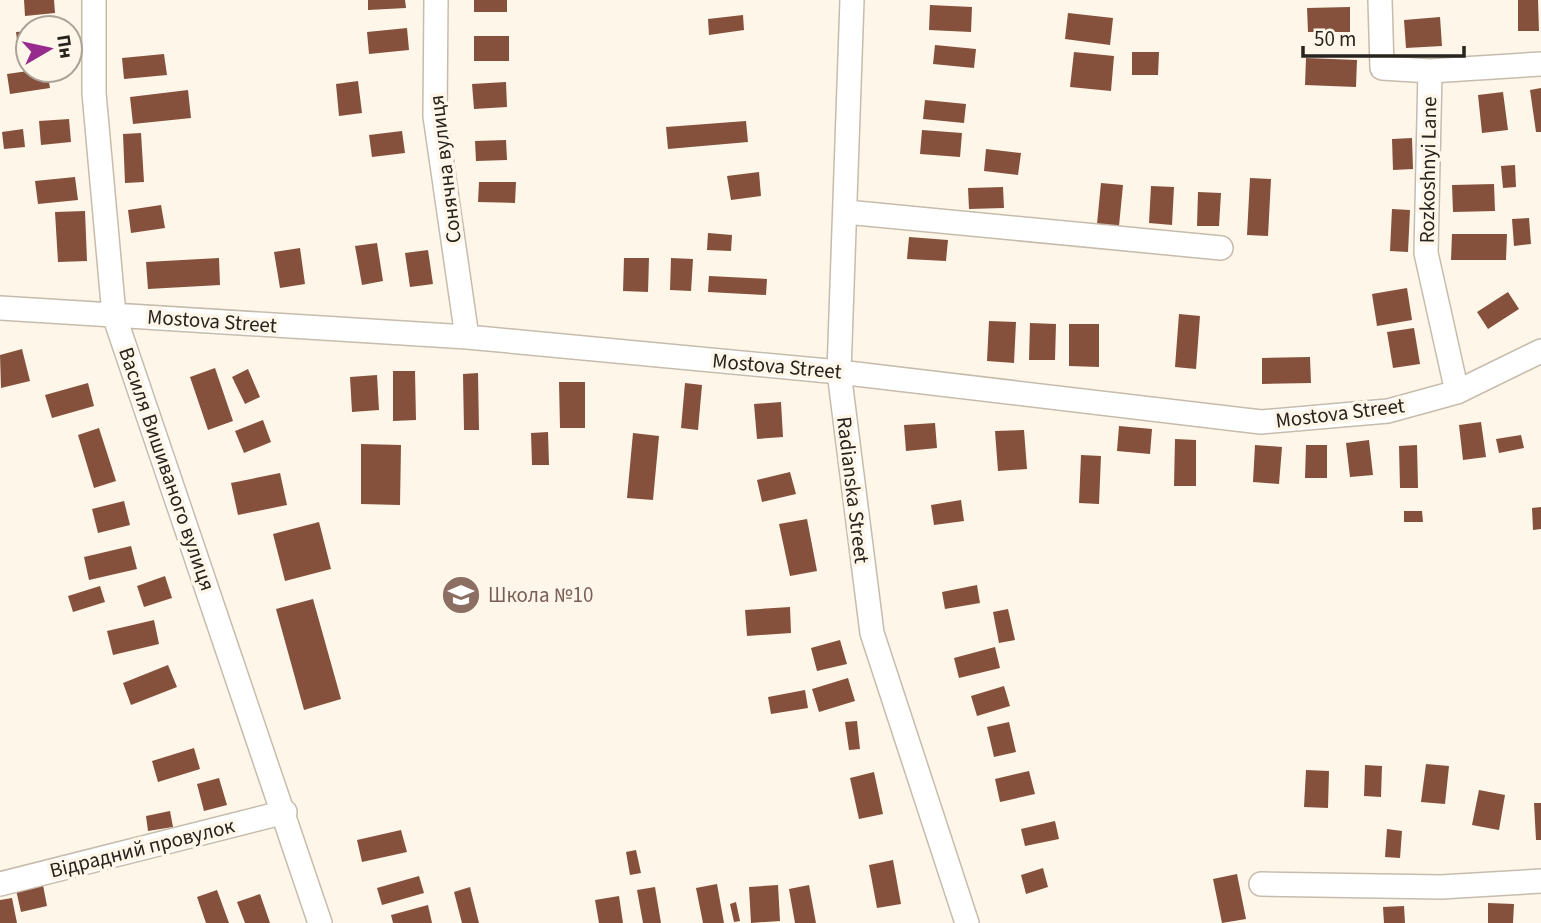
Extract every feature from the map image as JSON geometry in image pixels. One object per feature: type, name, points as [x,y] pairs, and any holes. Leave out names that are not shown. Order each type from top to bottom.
[{"type":"street","name":"Василя Вишиваного вулиця","points":[[94,0],[94,93],[114,315],[285,813],[320,923]]},
{"type":"street","name":"Сонячна вулиця","points":[[436,0],[435,116],[467,337]]},
{"type":"street","name":"Radianska Street","points":[[852,0],[839,372],[872,633],[967,923]]},
{"type":"street","points":[[1380,0],[1382,68],[1430,71],[1541,64]]},
{"type":"street","name":"Rozkoshnyi Lane","points":[[1430,71],[1426,253],[1457,392]]},
{"type":"street","points":[[846,212],[1221,248]]},
{"type":"street","name":"Mostova Street","points":[[0,308],[467,337],[839,372],[1261,422],[1388,411],[1457,392],[1541,351]]},
{"type":"street","name":"Відрадний провулок","points":[[0,884],[285,813]]},
{"type":"street","points":[[1261,884],[1441,887],[1541,881]]},
{"type":"building","points":[[24,0],[54,0],[55,13],[25,14]]},
{"type":"building","points":[[368,0],[405,0],[406,8],[368,10]]},
{"type":"building","points":[[474,0],[507,0],[507,12],[474,12]]},
{"type":"building","points":[[1518,0],[1538,0],[1539,31],[1518,31]]},
{"type":"building","points":[[930,5],[972,7],[971,32],[929,30]]},
{"type":"building","points":[[1350,7],[1350,32],[1308,32],[1307,8]]},
{"type":"building","points":[[1068,13],[1113,18],[1110,45],[1065,39]]},
{"type":"building","points":[[743,15],[744,30],[709,35],[708,19]]},
{"type":"building","points":[[1440,17],[1442,46],[1406,48],[1404,20]]},
{"type":"building","points":[[407,28],[409,50],[369,54],[367,32]]},
{"type":"building","points":[[474,36],[509,36],[509,61],[474,61]]},
{"type":"building","points":[[935,45],[976,49],[974,68],[933,64]]},
{"type":"building","points":[[1074,52],[1114,56],[1111,91],[1070,87]]},
{"type":"building","points":[[1132,52],[1159,52],[1158,75],[1132,75]]},
{"type":"building","points":[[164,54],[167,75],[124,79],[122,58]]},
{"type":"building","points":[[1306,58],[1357,60],[1356,87],[1305,85]]},
{"type":"building","points":[[14,73],[14,84],[49,84],[50,88],[10,94],[7,74]]},
{"type":"building","points":[[358,81],[362,113],[339,116],[336,84]]},
{"type":"building","points":[[506,82],[507,107],[474,109],[472,84]]},
{"type":"building","points":[[1541,88],[1541,132],[1536,132],[1530,90]]},
{"type":"building","points":[[188,90],[191,118],[133,124],[130,97]]},
{"type":"building","points":[[1503,92],[1508,130],[1482,133],[1478,95]]},
{"type":"building","points":[[925,100],[966,104],[964,123],[923,119]]},
{"type":"building","points":[[69,119],[71,142],[41,145],[39,121]]},
{"type":"building","points":[[746,121],[748,142],[668,149],[666,127]]},
{"type":"building","points":[[23,129],[25,147],[4,149],[2,132]]},
{"type":"building","points":[[922,130],[962,133],[960,157],[920,154]]},
{"type":"building","points":[[402,131],[405,153],[372,157],[369,135]]},
{"type":"building","points":[[141,133],[144,182],[125,183],[123,134]]},
{"type":"building","points":[[1412,138],[1413,169],[1393,170],[1392,139]]},
{"type":"building","points":[[506,140],[507,160],[476,161],[475,141]]},
{"type":"building","points":[[986,149],[1021,153],[1018,175],[984,171]]},
{"type":"building","points":[[1515,165],[1516,187],[1503,188],[1501,166]]},
{"type":"building","points":[[759,172],[761,196],[731,200],[727,176]]},
{"type":"building","points":[[75,177],[78,200],[38,204],[35,181]]},
{"type":"building","points":[[1250,178],[1271,179],[1268,236],[1247,235]]},
{"type":"building","points":[[479,182],[516,182],[515,203],[478,202]]},
{"type":"building","points":[[1101,183],[1123,185],[1119,226],[1097,224]]},
{"type":"building","points":[[1494,184],[1495,211],[1453,212],[1452,185]]},
{"type":"building","points":[[1151,186],[1174,187],[1172,225],[1149,223]]},
{"type":"building","points":[[1003,187],[1004,208],[969,209],[968,188]]},
{"type":"building","points":[[1198,192],[1221,193],[1219,226],[1197,226]]},
{"type":"building","points":[[161,205],[165,228],[131,233],[128,210]]},
{"type":"building","points":[[1392,209],[1410,210],[1408,252],[1390,251]]},
{"type":"building","points":[[85,211],[87,261],[58,262],[55,212]]},
{"type":"building","points":[[1529,218],[1531,244],[1514,246],[1512,219]]},
{"type":"building","points":[[708,233],[732,235],[731,251],[707,250]]},
{"type":"building","points":[[1452,234],[1507,234],[1506,260],[1451,260]]},
{"type":"building","points":[[909,237],[948,240],[946,261],[907,259]]},
{"type":"building","points":[[377,243],[383,281],[362,285],[355,246]]},
{"type":"building","points":[[300,248],[305,284],[280,288],[274,252]]},
{"type":"building","points":[[428,250],[433,284],[410,287],[405,253]]},
{"type":"building","points":[[219,258],[220,285],[148,289],[146,262]]},
{"type":"building","points":[[624,258],[649,258],[648,292],[623,291]]},
{"type":"building","points":[[671,258],[693,259],[691,291],[670,290]]},
{"type":"building","points":[[709,276],[767,279],[766,295],[708,292]]},
{"type":"building","points":[[1407,288],[1412,320],[1377,326],[1372,294]]},
{"type":"building","points":[[1508,292],[1519,309],[1488,329],[1477,312]]},
{"type":"building","points":[[1179,314],[1200,316],[1196,369],[1175,367]]},
{"type":"building","points":[[989,321],[1016,322],[1014,363],[987,361]]},
{"type":"building","points":[[1030,323],[1056,324],[1055,360],[1029,360]]},
{"type":"building","points":[[1069,324],[1099,324],[1099,367],[1069,366]]},
{"type":"building","points":[[1414,328],[1420,364],[1393,368],[1387,332]]},
{"type":"building","points":[[22,349],[30,381],[1,388],[0,355]]},
{"type":"building","points":[[1310,357],[1311,383],[1262,384],[1262,358]]},
{"type":"building","points":[[215,368],[233,421],[208,430],[190,377]]},
{"type":"building","points":[[248,369],[260,397],[245,404],[232,377]]},
{"type":"building","points":[[393,371],[415,371],[416,420],[393,421]]},
{"type":"building","points":[[478,373],[479,430],[464,430],[463,374]]},
{"type":"building","points":[[377,375],[379,410],[352,412],[350,377]]},
{"type":"building","points":[[559,382],[585,382],[585,428],[560,428]]},
{"type":"building","points":[[88,383],[94,406],[52,418],[45,395]]},
{"type":"building","points":[[685,383],[702,385],[698,430],[681,428]]},
{"type":"building","points":[[781,402],[783,437],[757,439],[754,404]]},
{"type":"building","points":[[263,420],[271,442],[244,453],[235,431]]},
{"type":"building","points":[[1481,422],[1486,457],[1463,460],[1459,425]]},
{"type":"building","points":[[935,423],[937,448],[906,451],[904,425]]},
{"type":"building","points":[[1119,426],[1152,429],[1150,454],[1117,451]]},
{"type":"building","points":[[99,428],[116,481],[94,488],[78,435]]},
{"type":"building","points":[[1024,430],[1027,469],[998,471],[995,431]]},
{"type":"building","points":[[548,432],[549,465],[532,465],[531,433]]},
{"type":"building","points":[[633,433],[659,436],[653,500],[627,498]]},
{"type":"building","points":[[1521,435],[1524,448],[1499,453],[1496,439]]},
{"type":"building","points":[[1175,439],[1196,440],[1196,486],[1174,486]]},
{"type":"building","points":[[1369,440],[1373,475],[1350,477],[1346,443]]},
{"type":"building","points":[[361,444],[401,445],[400,505],[361,504]]},
{"type":"building","points":[[1255,445],[1282,447],[1279,484],[1253,482]]},
{"type":"building","points":[[1306,445],[1327,445],[1327,478],[1305,478]]},
{"type":"building","points":[[1417,445],[1418,488],[1400,488],[1399,446]]},
{"type":"building","points":[[1081,455],[1101,456],[1099,504],[1079,503]]},
{"type":"building","points":[[790,472],[796,494],[762,502],[757,480]]},
{"type":"building","points":[[280,473],[287,505],[238,515],[231,483]]},
{"type":"building","points":[[961,500],[964,521],[934,525],[931,505]]},
{"type":"building","points":[[124,501],[130,525],[98,533],[92,509]]},
{"type":"building","points":[[1541,507],[1541,529],[1533,530],[1532,508]]},
{"type":"building","points":[[1404,511],[1422,511],[1423,522],[1404,522]]},
{"type":"building","points":[[807,519],[817,571],[790,576],[779,524]]},
{"type":"building","points":[[319,522],[331,569],[285,581],[273,534]]},
{"type":"building","points":[[131,546],[137,569],[89,580],[84,557]]},
{"type":"building","points":[[165,576],[172,598],[144,607],[137,586]]},
{"type":"building","points":[[977,585],[980,603],[945,609],[942,592]]},
{"type":"building","points":[[100,586],[105,602],[73,612],[68,596]]},
{"type":"building","points":[[313,599],[341,699],[304,710],[276,609]]},
{"type":"building","points":[[790,607],[791,633],[747,636],[745,610]]},
{"type":"building","points":[[1008,609],[1015,640],[999,643],[993,612]]},
{"type":"building","points":[[154,620],[159,644],[113,655],[107,631]]},
{"type":"building","points":[[840,640],[847,664],[817,671],[811,648]]},
{"type":"building","points":[[995,647],[1000,668],[959,678],[954,658]]},
{"type":"building","points":[[168,665],[177,687],[131,705],[123,683]]},
{"type":"building","points":[[848,678],[855,701],[819,712],[812,689]]},
{"type":"building","points":[[1004,686],[1010,706],[977,716],[971,696]]},
{"type":"building","points":[[805,690],[808,708],[771,714],[768,697]]},
{"type":"building","points":[[857,721],[860,749],[849,750],[845,722]]},
{"type":"building","points":[[1009,722],[1016,752],[994,757],[987,727]]},
{"type":"building","points":[[194,748],[200,769],[158,782],[152,761]]},
{"type":"building","points":[[1426,764],[1449,766],[1445,804],[1421,802]]},
{"type":"building","points":[[1365,765],[1382,766],[1381,797],[1364,796]]},
{"type":"building","points":[[1306,770],[1329,771],[1328,808],[1304,807]]},
{"type":"building","points":[[1029,771],[1035,794],[1000,802],[995,779]]},
{"type":"building","points":[[874,772],[883,814],[859,819],[850,778]]},
{"type":"building","points":[[219,778],[227,805],[204,811],[197,784]]},
{"type":"building","points":[[1479,790],[1505,795],[1499,830],[1472,825]]},
{"type":"building","points":[[1534,803],[1541,803],[1541,840],[1536,840]]},
{"type":"building","points":[[170,811],[173,827],[148,831],[146,816]]},
{"type":"building","points":[[1055,821],[1059,839],[1025,846],[1021,829]]},
{"type":"building","points":[[1387,829],[1402,831],[1400,858],[1385,857]]},
{"type":"building","points":[[401,830],[407,852],[362,862],[357,840]]},
{"type":"building","points":[[636,850],[641,873],[630,875],[626,852]]},
{"type":"building","points":[[893,860],[901,904],[877,908],[869,865]]},
{"type":"building","points":[[1043,868],[1048,887],[1026,894],[1021,875]]},
{"type":"building","points":[[1237,874],[1246,919],[1222,923],[1213,879]]},
{"type":"building","points":[[419,876],[424,893],[382,905],[377,888]]},
{"type":"building","points":[[717,884],[724,923],[703,923],[696,888]]},
{"type":"building","points":[[43,885],[47,906],[21,912],[16,890]]},
{"type":"building","points":[[778,885],[780,921],[751,923],[749,887]]},
{"type":"building","points":[[809,885],[816,923],[795,923],[789,889]]},
{"type":"building","points":[[470,887],[479,923],[462,923],[454,892]]},
{"type":"building","points":[[655,887],[661,923],[643,923],[637,890]]},
{"type":"building","points":[[217,890],[229,923],[206,923],[197,897]]},
{"type":"building","points":[[260,894],[270,923],[245,923],[237,902]]},
{"type":"building","points":[[619,896],[623,923],[599,923],[595,900]]},
{"type":"building","points":[[12,898],[17,923],[0,923],[0,900]]},
{"type":"building","points":[[736,902],[740,921],[734,922],[730,904]]},
{"type":"building","points":[[1488,903],[1514,904],[1513,923],[1488,923]]},
{"type":"building","points":[[428,905],[432,923],[393,923],[391,915]]},
{"type":"building","points":[[1404,906],[1405,923],[1384,923],[1383,907]]},
{"type":"place","name":"Школа №10","points":[[461,595]]}]
